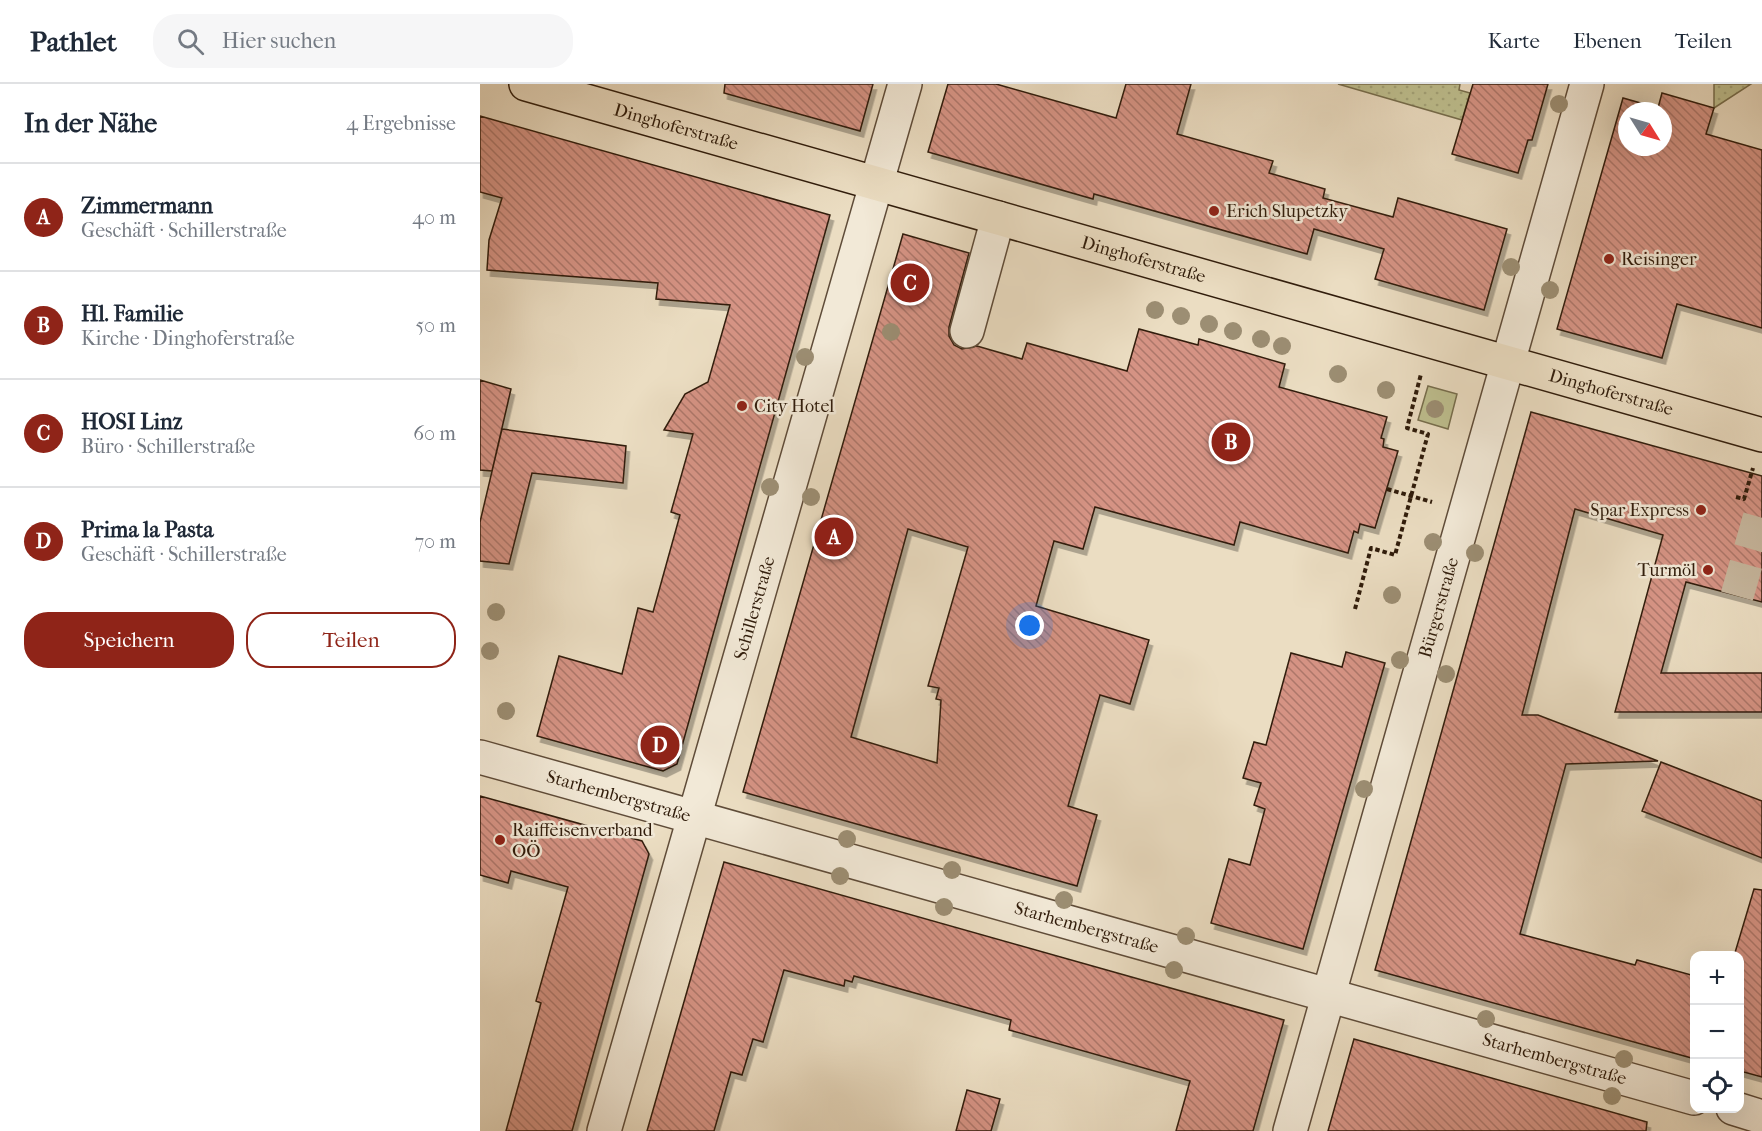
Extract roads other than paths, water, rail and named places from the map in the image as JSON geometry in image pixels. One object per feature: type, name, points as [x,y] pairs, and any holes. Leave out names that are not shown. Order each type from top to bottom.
[{"type":"main road","name":"Dinghoferstraße","points":[[526,84],[1507,363],[1758,449]]},
{"type":"street","name":"Schillerstraße","points":[[604,1131],[905,84]]},
{"type":"street","name":"Bürgerstraße","points":[[1290,1131],[1587,84]]},
{"type":"street","points":[[967,331],[998,218]]},
{"type":"street","name":"Starhembergstraße","points":[[480,758],[1690,1097]]},
{"type":"street","points":[[1744,1111],[1762,1117]]},
{"type":"tunnel","points":[[1737,596],[1762,508]]},
{"type":"place","name":"Erich Slupetzky","points":[[1214,211]]},
{"type":"place","name":"Reisinger","points":[[1609,259]]},
{"type":"place","name":"HOSI Linz","points":[[910,283]]},
{"type":"place","name":"City Hotel","points":[[742,406]]},
{"type":"place","name":"Hl. Familie","points":[[1231,442]]},
{"type":"place","name":"Spar Express","points":[[1701,510]]},
{"type":"place","name":"Zimmermann","points":[[834,537]]},
{"type":"place","name":"Turmöl","points":[[1708,570]]},
{"type":"place","name":"Prima la Pasta","points":[[660,745]]},
{"type":"place","name":"Raiffeisenverband OÖ","points":[[500,840]]}]
